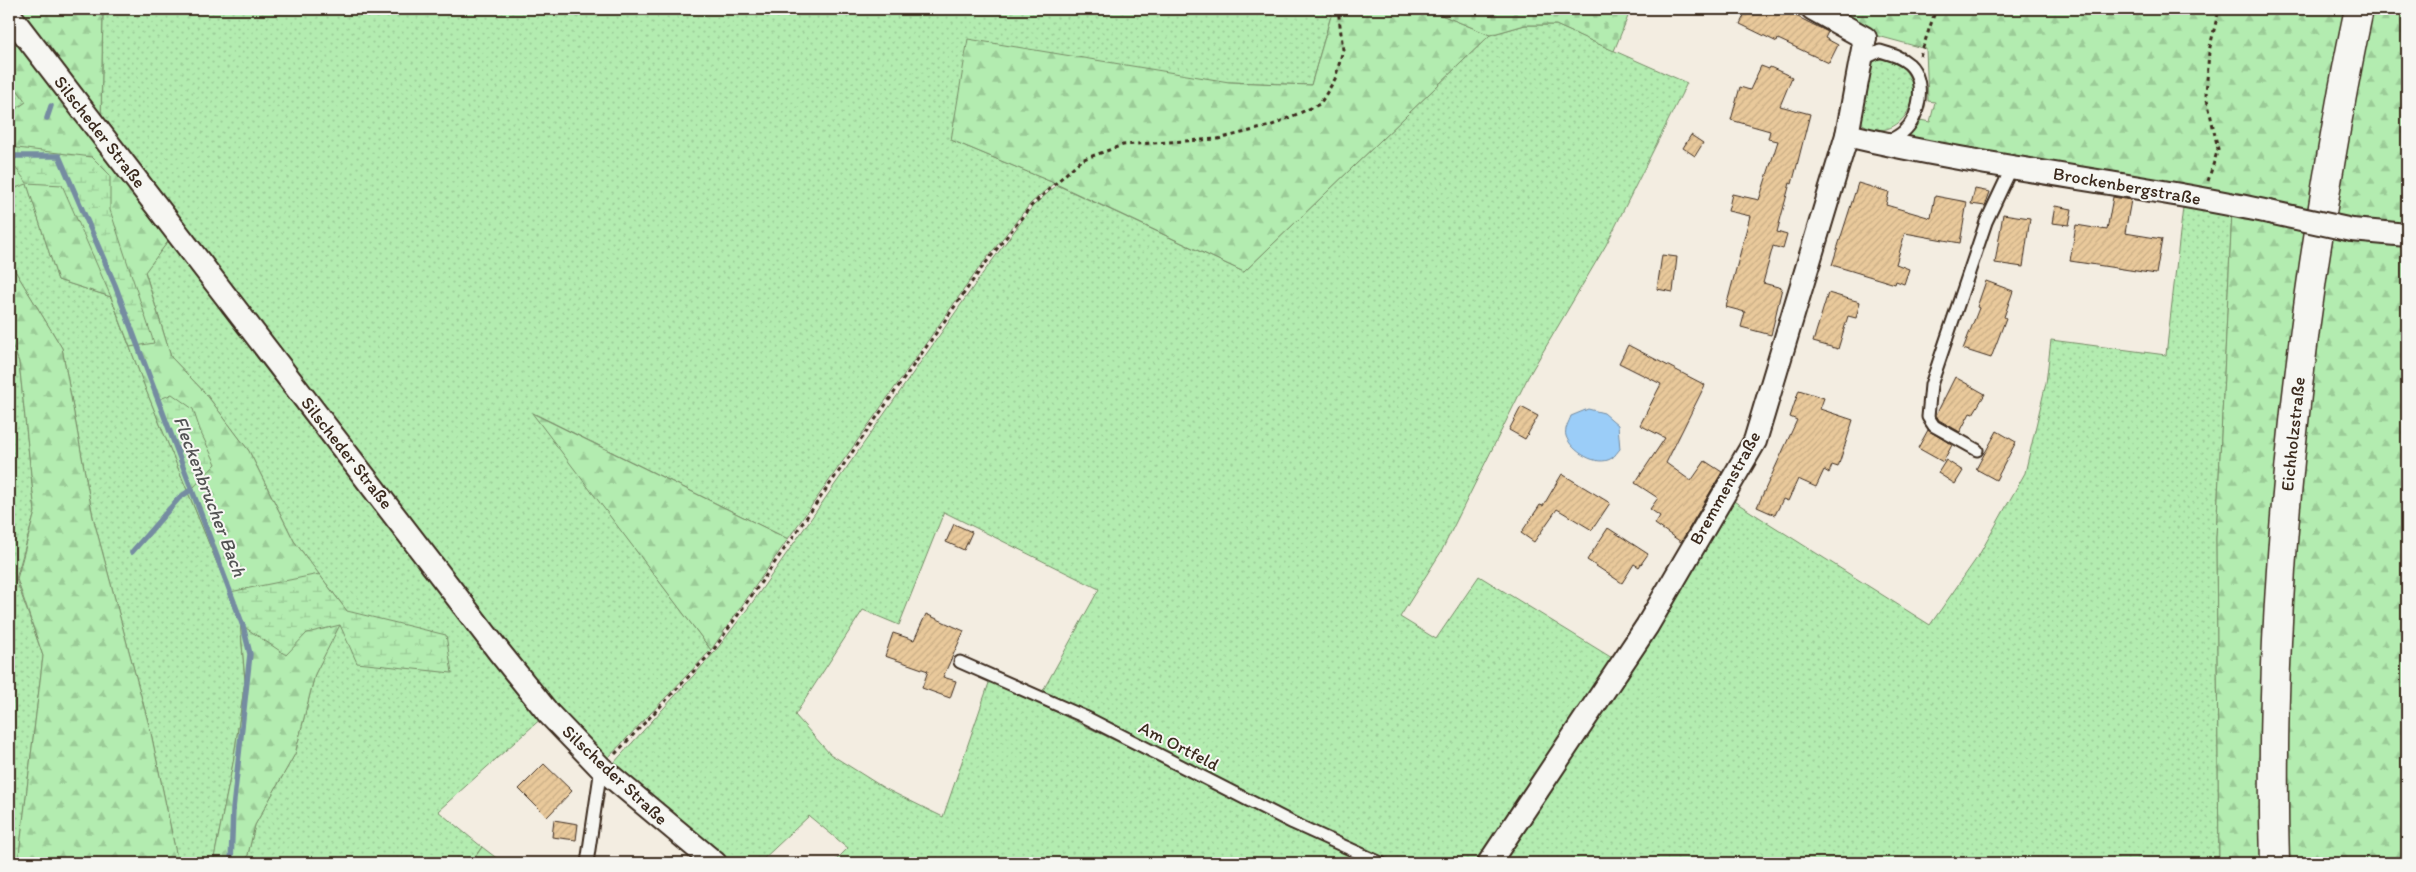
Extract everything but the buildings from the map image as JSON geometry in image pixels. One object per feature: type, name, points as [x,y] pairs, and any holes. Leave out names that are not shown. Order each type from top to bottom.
[{"type":"main road","name":"Eichholzstraße","points":[[2276,863],[2273,791],[2280,566],[2303,341],[2335,129],[2359,9]]},
{"type":"street","name":"Bremmenstraße","points":[[1489,863],[1647,626],[1755,441],[1847,135],[1865,38],[1813,9]]},
{"type":"street","name":"Silscheder Straße","points":[[9,14],[549,714],[601,768],[716,863]]},
{"type":"street","name":"Brockenbergstraße","points":[[1847,135],[1882,144],[2204,199],[2352,230],[2407,235]]},
{"type":"lane","points":[[1861,60],[1880,51],[1897,56],[1910,65],[1919,82],[1918,107],[1904,131],[1882,144]]},
{"type":"lane","points":[[1977,450],[1934,426],[1928,417],[1931,385],[1986,222],[2012,167]]},
{"type":"lane","name":"Am Ortfeld","points":[[960,662],[1084,718],[1293,824],[1381,863]]},
{"type":"lane","points":[[587,863],[601,768]]},
{"type":"path","points":[[601,768],[712,652],[981,269],[1031,206],[1081,160],[1122,145],[1218,139],[1270,126],[1320,104],[1335,79],[1343,50],[1338,9]]},
{"type":"path","points":[[1910,65],[1920,56],[1936,9]]},
{"type":"path","points":[[2204,199],[2210,172],[2218,149],[2206,95],[2209,51],[2219,9]]},
{"type":"green space","points":[[12,9],[103,9],[101,122]]},
{"type":"green space","points":[[103,9],[1333,9],[1311,85],[1229,82],[951,140],[1054,183],[1030,204],[979,268],[788,539],[533,413],[711,650],[606,760],[555,705],[101,122]]},
{"type":"green space","points":[[1333,9],[1427,9],[1490,35],[1244,272],[1054,183],[951,140],[968,39],[1229,82],[1311,85]]},
{"type":"green space","points":[[1427,9],[1631,9],[1614,51],[1556,25],[1525,25],[1490,35]]},
{"type":"green space","points":[[1823,9],[2407,9],[2407,863],[2219,863],[2216,538],[2232,211],[1905,139],[1920,120],[1930,122],[1935,102],[1928,101],[1926,49],[1867,33]]},
{"type":"green space","points":[[1525,25],[1556,25],[1687,83],[1606,245],[1528,377],[1441,552],[1400,617],[1436,639],[1479,576],[1617,661],[1479,863],[1393,863],[1303,822],[1041,694],[1099,589],[944,512],[899,625],[863,610],[795,715],[830,754],[884,788],[943,817],[990,680],[1368,863],[833,863],[848,848],[809,816],[759,863],[731,863],[612,765],[714,653],[752,603],[983,273],[1033,206],[1057,185],[1244,272],[1490,35]]},
{"type":"green space","points":[[9,26],[173,235],[145,272],[171,357],[206,394],[249,451],[294,541],[347,611],[315,674],[295,754],[255,825],[246,863],[213,863],[233,763],[245,681],[240,619],[146,390],[111,297],[58,280],[27,184],[9,190],[9,114],[26,102],[9,78]]},
{"type":"green space","points":[[1877,59],[1894,63],[1906,71],[1911,83],[1912,96],[1909,109],[1901,120],[1890,128],[1876,130],[1858,122],[1868,64]]},
{"type":"green space","points":[[9,78],[26,102],[9,114]]},
{"type":"green space","points":[[9,147],[92,157],[110,175],[110,210],[154,343],[130,347],[111,297],[62,185],[27,183],[15,167],[9,168]]},
{"type":"green space","points":[[27,183],[58,280],[111,297],[146,390],[240,619],[245,681],[233,763],[213,863],[178,863],[151,733],[93,517],[62,348],[9,261],[9,190]]},
{"type":"green space","points":[[2185,190],[2232,211],[2216,538],[2219,863],[1497,863],[1732,500],[1930,625],[1979,555],[2025,473],[2046,383],[2051,340],[2166,355]]},
{"type":"green space","points":[[173,235],[544,716],[438,811],[482,847],[470,863],[246,863],[255,825],[295,754],[315,674],[346,611],[294,541],[249,451],[206,394],[171,357],[145,271]]},
{"type":"green space","points":[[9,261],[62,348],[93,517],[151,733],[178,863],[18,863],[43,656],[17,579],[35,512],[19,362],[9,337]]},
{"type":"green space","points":[[9,337],[19,362],[35,512],[16,579],[43,656],[18,863],[9,863]]},
{"type":"green space","points":[[172,394],[193,409],[201,433],[216,464],[192,489],[158,400]]},
{"type":"green space","points":[[532,413],[788,539],[711,650]]},
{"type":"green space","points":[[319,574],[347,611],[446,635],[452,673],[357,663],[340,625],[307,633],[286,655],[243,626],[230,592]]},
{"type":"green space","points":[[482,847],[503,863],[471,863]]},
{"type":"water","points":[[1588,409],[1604,413],[1618,425],[1620,449],[1613,457],[1606,461],[1599,461],[1585,456],[1573,447],[1566,436],[1566,428],[1571,416]]},
{"type":"waterway","name":"Fleckenbrucher Bach","points":[[47,118],[51,106]]},
{"type":"waterway","name":"Fleckenbrucher Bach","points":[[9,160],[16,156],[59,156],[115,285],[243,626],[250,654],[233,809],[231,863]]},
{"type":"waterway","points":[[132,552],[179,498],[192,489]]}]
